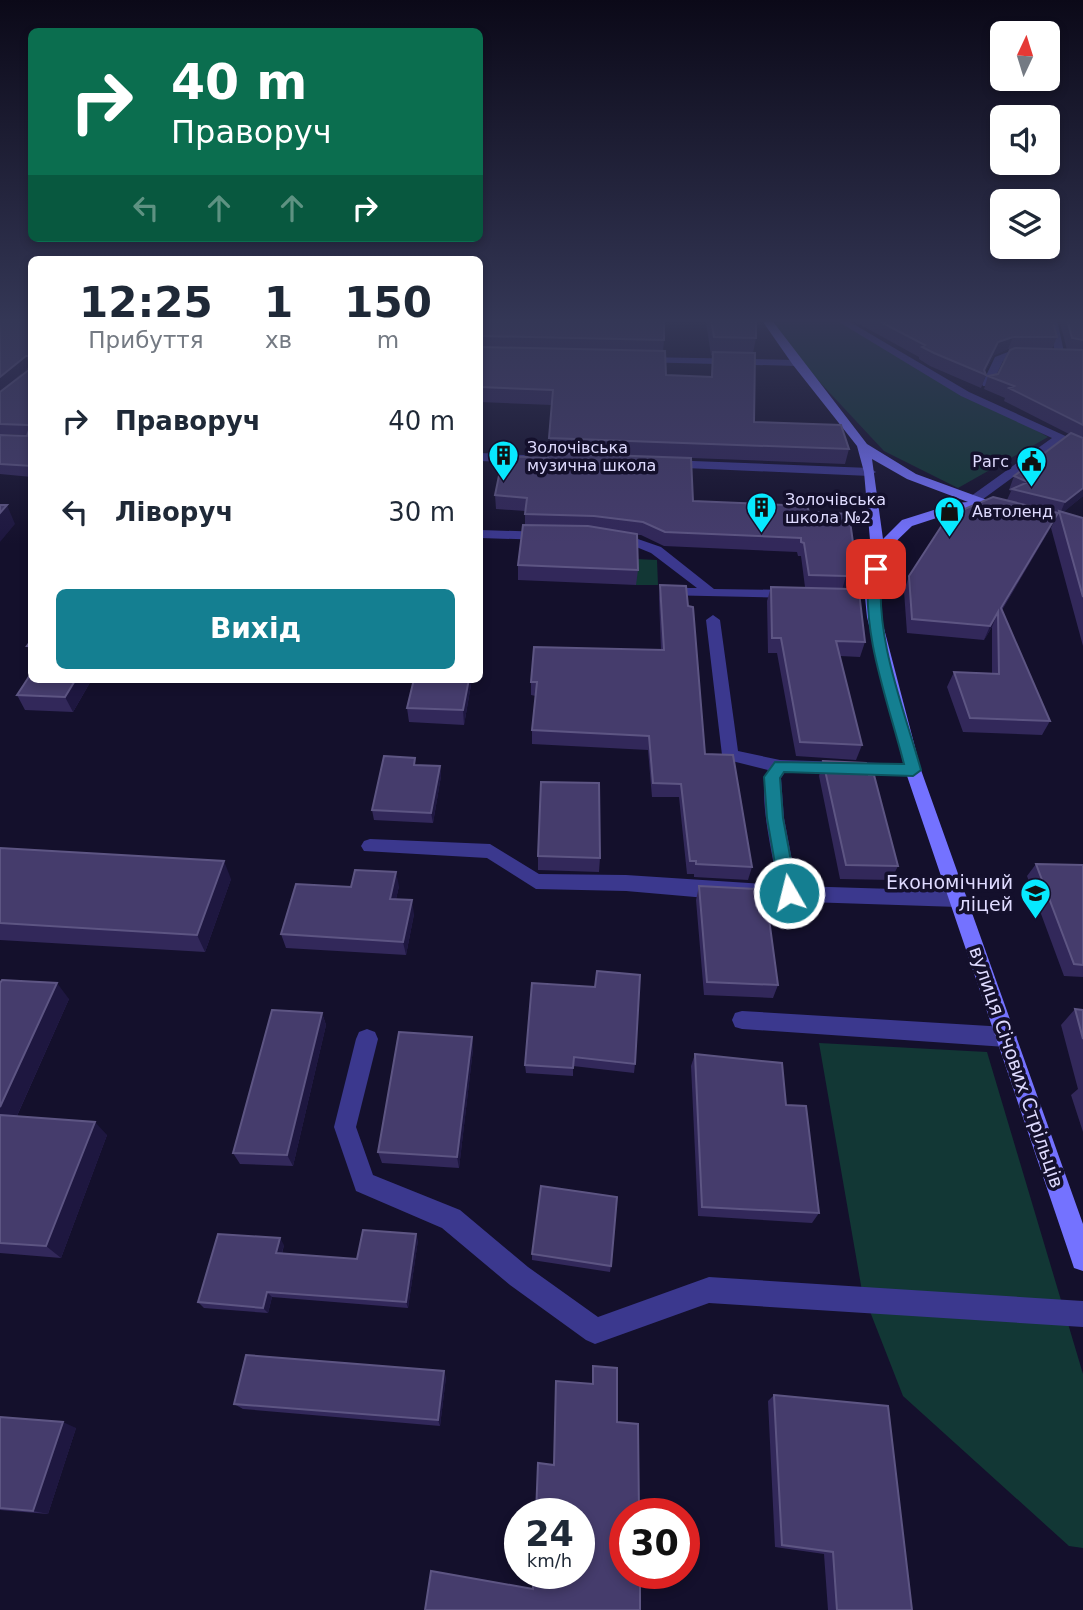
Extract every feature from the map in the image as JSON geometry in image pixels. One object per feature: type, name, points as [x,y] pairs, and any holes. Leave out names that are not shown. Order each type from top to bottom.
[{"type":"street","points":[[822,394],[863,446],[880,460],[924,481],[1020,513]]},
{"type":"street","points":[[965,394],[1083,448]]},
{"type":"street","points":[[975,499],[1059,438]]},
{"type":"street","name":"вулиця Січових Стрільців","points":[[863,446],[870,472],[878,551],[866,596],[888,680],[913,770],[1083,1259]]},
{"type":"street","points":[[483,457],[535,459]]},
{"type":"street","points":[[647,463],[870,472]]},
{"type":"street","points":[[878,551],[907,523],[928,514],[960,506],[995,506]]},
{"type":"street","points":[[483,534],[556,537]]},
{"type":"street","points":[[595,538],[621,539],[648,545],[666,555],[710,592]]},
{"type":"street","points":[[660,592],[809,595]]},
{"type":"street","points":[[713,620],[730,755],[780,766],[913,770]]},
{"type":"street","points":[[780,766],[772,777],[775,818],[789,893]]},
{"type":"street","points":[[370,846],[490,851],[536,881],[626,883],[718,891],[958,899]]},
{"type":"street","points":[[742,1020],[1006,1037]]},
{"type":"street","points":[[367,1040],[345,1127],[365,1184],[451,1219],[519,1276],[595,1331],[709,1290],[1083,1314]]},
{"type":"green space","points":[[831,394],[970,394],[1048,437],[958,488],[884,451]]},
{"type":"green space","points":[[636,559],[657,560],[658,585],[636,585]]},
{"type":"green space","points":[[819,1043],[987,1052],[1083,1374],[1083,1548],[1069,1546],[903,1396],[862,1291]]},
{"type":"building","points":[[0,394],[28,394],[28,425],[0,424]]},
{"type":"building","points":[[553,394],[754,394],[754,422],[841,425],[849,449],[549,438]]},
{"type":"building","points":[[1021,394],[1083,394],[1083,425]]},
{"type":"building","points":[[28,433],[28,466],[0,464],[0,435],[27,436]]},
{"type":"building","points":[[1071,433],[1083,438],[1083,488],[1065,502],[1012,489],[1028,482],[1014,476]]},
{"type":"building","points":[[548,453],[691,458],[693,501],[807,506],[809,512],[849,514],[857,571],[853,570],[846,576],[809,575],[801,538],[665,532],[643,522],[594,516],[525,514],[527,498],[495,495],[503,456],[548,458]]},
{"type":"building","points":[[993,497],[1058,513],[1001,608],[1050,721],[970,718],[954,672],[999,674],[998,612],[990,626],[912,619],[909,576],[948,516]]},
{"type":"building","points":[[1059,511],[1083,518],[1083,597]]},
{"type":"building","points":[[523,525],[588,526],[637,534],[638,570],[518,565]]},
{"type":"building","points":[[660,585],[686,586],[688,606],[693,607],[705,754],[733,755],[752,867],[696,864],[696,861],[690,861],[681,784],[653,783],[649,736],[532,730],[537,682],[531,682],[534,647],[664,650]]},
{"type":"building","points":[[771,587],[852,589],[859,592],[865,642],[836,641],[862,745],[800,742],[781,638],[772,638]]},
{"type":"building","points":[[28,678],[28,683],[74,683],[65,697],[17,695]]},
{"type":"building","points":[[413,683],[468,683],[463,710],[407,708]]},
{"type":"building","points":[[384,756],[415,758],[414,765],[440,766],[431,813],[372,810]]},
{"type":"building","points":[[823,761],[866,763],[869,775],[874,775],[898,866],[846,865]]},
{"type":"building","points":[[541,782],[599,783],[600,858],[538,856]]},
{"type":"building","points":[[0,848],[224,861],[197,935],[0,923]]},
{"type":"building","points":[[1036,864],[1083,865],[1083,965],[1074,964]]},
{"type":"building","points":[[355,870],[396,872],[390,899],[412,900],[403,942],[281,934],[296,884],[351,887]]},
{"type":"building","points":[[699,886],[756,889],[758,904],[767,904],[778,985],[707,982]]},
{"type":"building","points":[[597,971],[640,975],[635,1064],[574,1057],[573,1068],[525,1065],[532,983],[595,987]]},
{"type":"building","points":[[2,980],[57,983],[0,1107],[0,983]]},
{"type":"building","points":[[1075,1009],[1083,1010],[1083,1039]]},
{"type":"building","points":[[272,1010],[322,1013],[287,1155],[233,1153]]},
{"type":"building","points":[[399,1032],[472,1037],[457,1157],[378,1152]]},
{"type":"building","points":[[695,1054],[782,1063],[786,1105],[806,1106],[819,1213],[702,1207]]},
{"type":"building","points":[[0,1115],[95,1122],[46,1246],[0,1243]]},
{"type":"building","points":[[541,1186],[617,1197],[611,1266],[532,1254]]},
{"type":"building","points":[[363,1230],[416,1234],[406,1302],[267,1292],[263,1308],[198,1302],[218,1234],[280,1238],[276,1253],[357,1259]]},
{"type":"building","points":[[246,1355],[444,1371],[438,1420],[234,1404]]},
{"type":"building","points":[[593,1366],[617,1368],[617,1422],[638,1424],[639,1498],[609,1498],[609,1589],[640,1589],[640,1610],[425,1610],[431,1571],[504,1584],[504,1589],[595,1589],[595,1498],[537,1498],[538,1463],[554,1465],[556,1381],[593,1384]]},
{"type":"building","points":[[774,1395],[888,1406],[912,1610],[837,1610],[833,1552],[782,1545]]},
{"type":"building","points":[[0,1417],[63,1422],[33,1511],[0,1508]]},
{"type":"place","name":"Золочівська музична школа","points":[[504,483]]},
{"type":"place","name":"Рагс","points":[[1032,488]]},
{"type":"place","name":"Золочівська школа №2","points":[[762,535]]},
{"type":"place","name":"Автоленд","points":[[949,538]]},
{"type":"place","name":"Економічний ліцей","points":[[1036,920]]},
{"type":"route","points":[[789,893],[775,818],[772,777],[780,766],[913,770],[874,617],[872,597],[876,569]]}]
